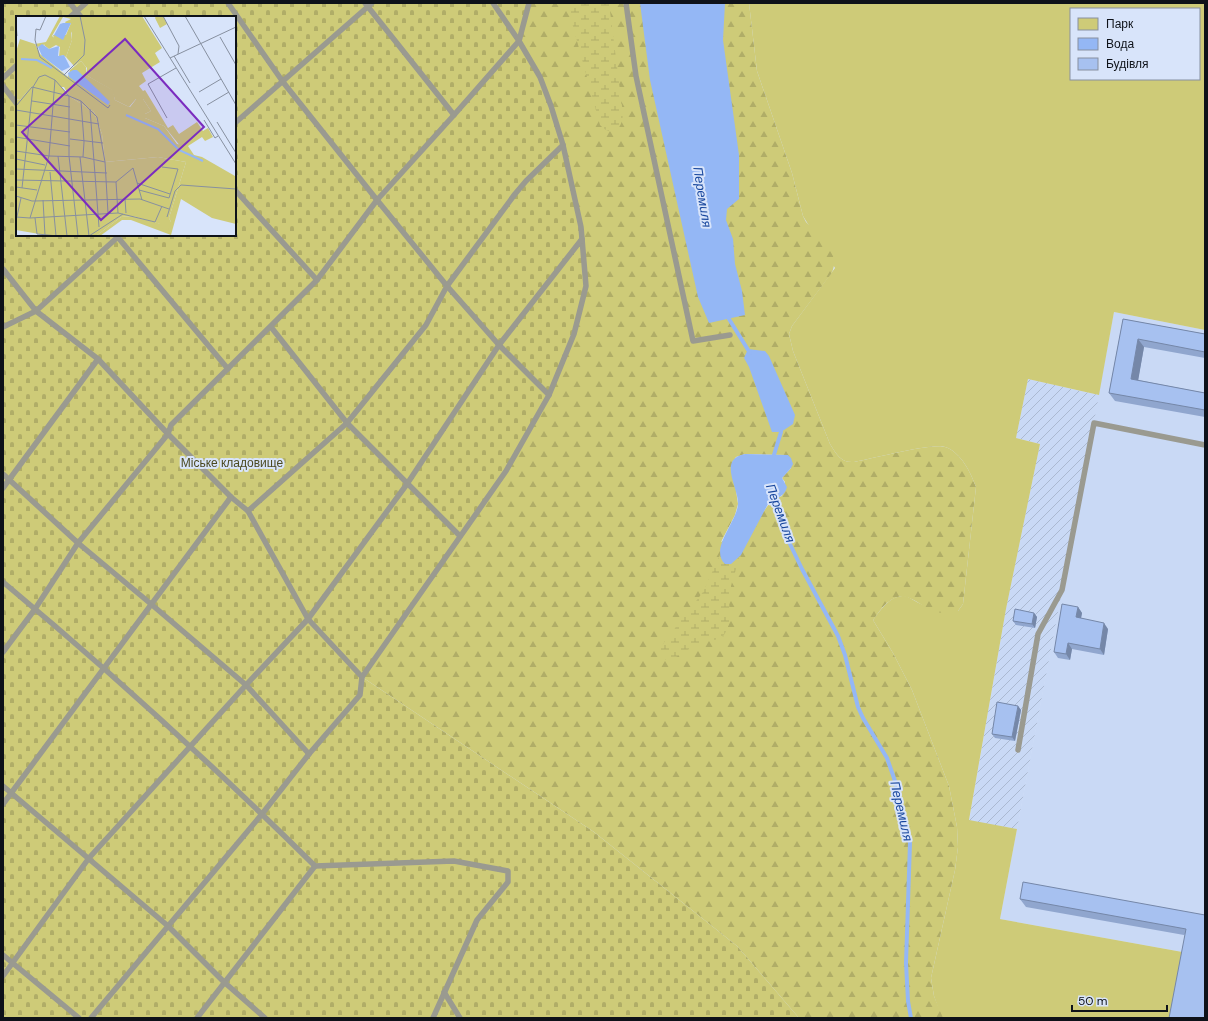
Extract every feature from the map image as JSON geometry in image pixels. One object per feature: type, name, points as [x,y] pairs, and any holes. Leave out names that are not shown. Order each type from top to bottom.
[{"type":"lane","points":[[70,3],[80,16]]},
{"type":"lane","points":[[71,16],[86,3]]},
{"type":"lane","points":[[228,3],[283,82],[377,200],[499,345],[549,395]]},
{"type":"lane","points":[[91,1018],[360,695],[362,677],[506,470],[549,395],[574,334],[586,286],[581,227],[563,145],[552,106],[540,77],[494,3]]},
{"type":"lane","points":[[3,652],[35,609],[78,543],[168,434],[172,425],[317,280],[377,200],[454,116],[519,41],[528,3]]},
{"type":"lane","points":[[626,3],[636,76],[693,341],[730,336]]},
{"type":"lane","points":[[236,122],[283,82],[368,4],[454,116]]},
{"type":"lane","points":[[3,78],[16,66]]},
{"type":"lane","points":[[3,86],[16,103]]},
{"type":"lane","points":[[248,511],[346,423],[426,324],[448,286],[526,180],[563,145]]},
{"type":"lane","points":[[236,191],[317,280]]},
{"type":"lane","points":[[3,327],[36,311],[118,236],[228,369]]},
{"type":"lane","points":[[3,976],[90,858],[308,619],[407,484],[499,345],[582,239]]},
{"type":"lane","points":[[3,270],[36,311],[98,359],[168,434],[231,497],[248,511],[308,619],[362,677]]},
{"type":"lane","points":[[271,327],[346,423],[460,536]]},
{"type":"lane","points":[[3,488],[98,359]]},
{"type":"lane","points":[[1018,750],[1038,634],[1062,590],[1094,423],[1205,445]]},
{"type":"lane","points":[[3,474],[78,543],[246,686],[310,754]]},
{"type":"lane","points":[[3,804],[231,497]]},
{"type":"lane","points":[[3,582],[103,668],[191,747],[315,866],[454,861],[508,871],[508,882],[477,920],[433,1018]]},
{"type":"lane","points":[[3,786],[90,858],[168,926],[224,982],[264,1018]]},
{"type":"lane","points":[[197,1018],[315,866]]},
{"type":"lane","points":[[3,955],[79,1018]]},
{"type":"lane","points":[[444,992],[460,1018]]},
{"type":"shaded area","points":[[1114,312],[1205,330],[1205,956],[1000,919]]},
{"type":"shaded area","points":[[1028,379],[1099,395],[1017,829],[969,821],[1006,609],[1040,444],[1016,438]]},
{"type":"green space","name":"Міське кладовище","points":[[3,3],[529,3],[519,41],[552,106],[581,227],[586,286],[574,334],[549,395],[506,471],[362,677],[594,832],[737,946],[799,1018],[3,1018]]},
{"type":"green space","points":[[529,3],[749,3],[757,71],[792,173],[803,216],[806,222],[828,245],[834,259],[834,266],[831,274],[792,326],[789,334],[793,351],[830,444],[840,458],[850,462],[927,447],[945,447],[956,453],[961,458],[976,487],[963,604],[958,611],[948,613],[937,612],[912,599],[901,597],[894,598],[887,603],[873,620],[893,653],[912,690],[949,786],[957,827],[958,847],[955,870],[931,978],[934,996],[943,1018],[799,1018],[737,946],[594,832],[362,677]],"holes":[[[745,454],[787,455],[791,468],[782,478],[785,482],[782,496],[777,498],[764,511],[721,542],[735,515],[738,504],[732,463],[736,457]]]},
{"type":"green space","points":[[569,3],[609,3],[623,114],[621,124],[616,130],[609,131],[600,125],[571,19]]},
{"type":"green space","points":[[749,3],[1205,3],[1205,330],[1114,312],[1099,395],[1028,379],[1016,438],[1040,444],[1006,609],[969,820],[1017,829],[1000,919],[1188,953],[1176,1018],[943,1018],[941,1016],[934,996],[931,978],[955,870],[958,847],[957,827],[949,786],[912,690],[893,653],[873,620],[886,604],[899,596],[911,598],[929,607],[958,611],[963,604],[976,487],[961,458],[956,453],[945,447],[927,447],[850,462],[840,458],[830,444],[793,351],[789,334],[792,326],[835,268],[803,216],[792,173],[757,71]]},
{"type":"green space","points":[[720,555],[721,560],[734,562],[741,555],[731,586],[729,598],[730,616],[725,633],[721,639],[699,644],[672,659],[667,660],[660,657],[659,649],[703,592]]},
{"type":"water","points":[[640,3],[725,3],[723,40],[739,155],[739,199],[727,209],[726,220],[733,239],[735,264],[742,291],[745,315],[709,323],[698,297],[650,80]]},
{"type":"water","points":[[748,349],[765,351],[769,356],[795,415],[793,424],[781,432],[772,432],[749,367],[744,358]]},
{"type":"water","points":[[745,454],[788,455],[793,464],[782,478],[787,487],[784,493],[768,504],[741,555],[731,564],[725,564],[721,558],[720,551],[738,504],[731,475],[732,462],[737,457]]},
{"type":"building","points":[[1123,319],[1205,334],[1205,352],[1138,339],[1131,379],[1205,393],[1205,410],[1109,393]]},
{"type":"building","points":[[1062,604],[1078,607],[1076,617],[1104,623],[1100,649],[1068,643],[1066,654],[1054,652]]},
{"type":"building","points":[[1015,609],[1034,613],[1032,624],[1013,621]]},
{"type":"building","points":[[997,702],[1018,706],[1012,737],[992,734]]},
{"type":"building","points":[[1023,882],[1205,915],[1205,1018],[1169,1018],[1186,929],[1020,899]]},
{"type":"waterway","name":"Перемиля","points":[[728,314],[729,319],[750,353]]},
{"type":"waterway","name":"Перемиля","points":[[773,458],[781,432],[780,428]]},
{"type":"waterway","name":"Перемиля","points":[[772,495],[790,544],[838,636],[845,655],[858,707],[887,758],[895,781],[910,843],[906,963],[908,1001],[911,1018]]}]
